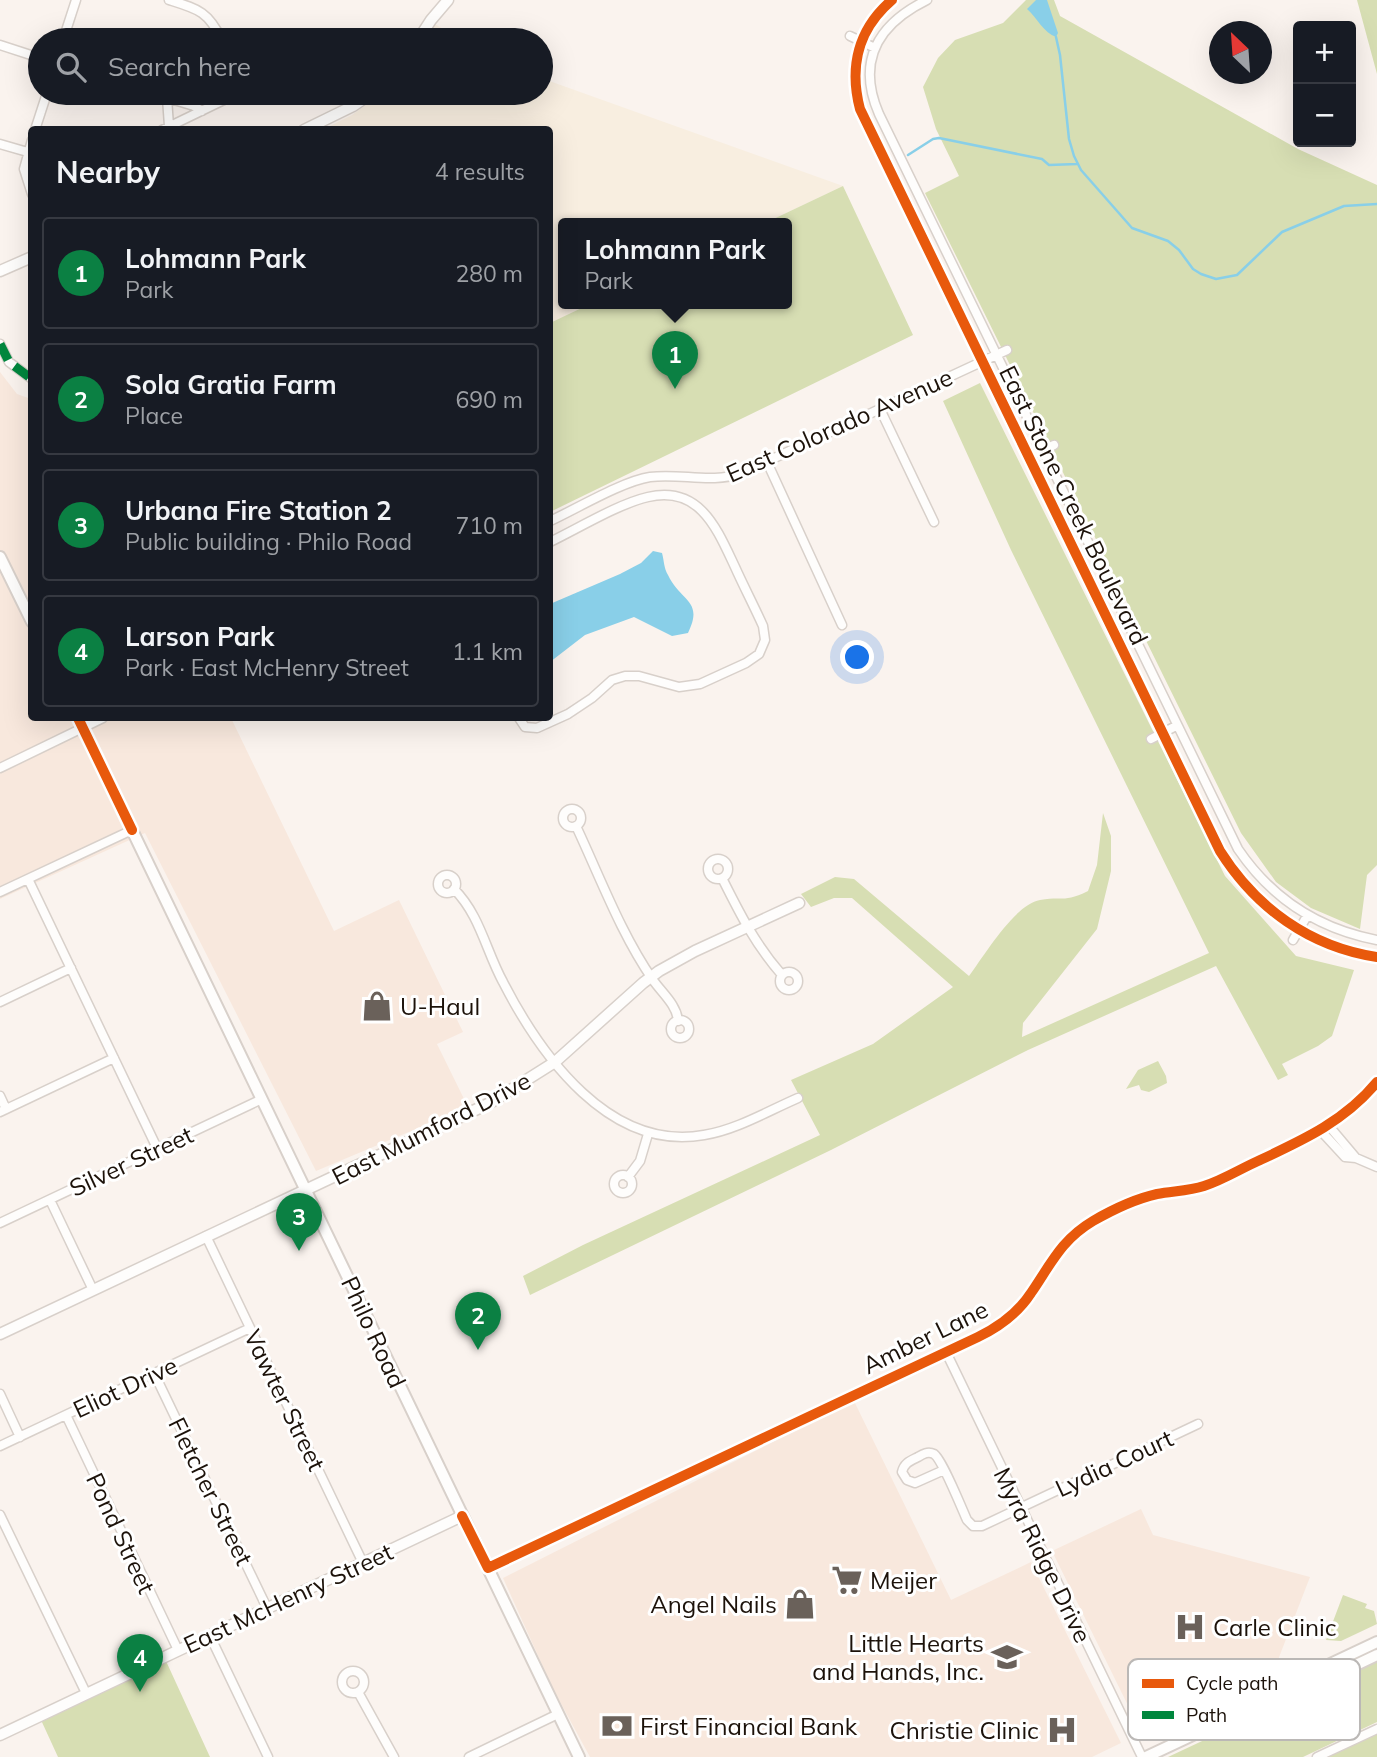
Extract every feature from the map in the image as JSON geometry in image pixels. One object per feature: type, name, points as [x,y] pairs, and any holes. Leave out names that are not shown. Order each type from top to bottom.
[{"type":"main road","points":[[0,556],[28,614]]},
{"type":"main road","name":"Philo Road","points":[[80,723],[579,1757]]},
{"type":"main road","points":[[1341,1659],[1377,1642]]},
{"type":"main road","points":[[1360,1663],[1377,1655]]},
{"type":"main road","points":[[1144,1757],[1181,1740]]},
{"type":"street","points":[[67,28],[76,0]]},
{"type":"street","points":[[169,0],[203,13],[216,28]]},
{"type":"street","points":[[426,28],[448,0]]},
{"type":"street","name":"East Stone Creek Boulevard","points":[[892,0],[871,22],[861,41],[855,65],[856,93],[860,109],[1220,852],[1253,895],[1298,930],[1338,948],[1377,957]]},
{"type":"street","name":"East Stone Creek Boulevard","points":[[927,0],[901,15],[884,32],[875,48],[870,70],[871,93],[896,147],[1228,832],[1242,855],[1272,889],[1307,916],[1339,931],[1377,940]]},
{"type":"street","points":[[850,36],[875,48]]},
{"type":"street","points":[[0,45],[28,54]]},
{"type":"street","points":[[36,126],[43,105]]},
{"type":"street","points":[[165,126],[167,105]]},
{"type":"street","points":[[191,105],[202,111]]},
{"type":"street","points":[[169,126],[214,105]]},
{"type":"street","points":[[312,126],[354,105]]},
{"type":"street","points":[[0,144],[28,153]]},
{"type":"street","points":[[881,154],[896,147]]},
{"type":"street","points":[[28,156],[24,169],[28,182]]},
{"type":"street","points":[[0,271],[28,259]]},
{"type":"street","points":[[0,344],[9,362],[28,376]]},
{"type":"street","name":"East Colorado Avenue","points":[[553,520],[639,480],[664,476],[728,478],[1007,350]]},
{"type":"street","points":[[880,409],[934,522]]},
{"type":"street","points":[[1028,457],[1054,444]]},
{"type":"street","points":[[766,462],[842,625]]},
{"type":"street","points":[[553,541],[647,497],[671,496],[690,501],[704,512],[716,527],[763,626],[764,644],[753,659],[700,684],[679,687],[639,676],[612,680],[580,707],[553,720]]},
{"type":"street","points":[[521,721],[526,727],[537,728],[551,721]]},
{"type":"street","points":[[0,768],[80,723]]},
{"type":"street","points":[[1152,739],[1176,726]]},
{"type":"street","points":[[576,826],[630,941],[651,977],[675,1009],[678,1021]]},
{"type":"street","points":[[0,892],[132,830]]},
{"type":"street","points":[[722,878],[746,927],[782,975]]},
{"type":"street","points":[[28,879],[157,1148]]},
{"type":"street","points":[[454,889],[474,914],[491,958],[510,996],[555,1062],[582,1091],[631,1128],[672,1138],[705,1135],[798,1098]]},
{"type":"street","name":"East Mumford Drive","points":[[0,1334],[490,1103],[555,1062],[651,977],[684,956],[799,903]]},
{"type":"street","points":[[1293,940],[1307,916]]},
{"type":"street","points":[[0,1002],[71,968]]},
{"type":"street","points":[[0,1096],[3,1111],[114,1058]]},
{"type":"street","name":"Amber Lane","points":[[488,1568],[988,1332],[1011,1316],[1031,1294],[1055,1254],[1094,1221],[1142,1199],[1190,1190],[1214,1182],[1325,1128],[1353,1108],[1377,1082]]},
{"type":"street","name":"Silver Street","points":[[0,1223],[262,1099]]},
{"type":"street","points":[[1325,1128],[1345,1157],[1356,1158],[1377,1167]]},
{"type":"street","points":[[628,1177],[640,1161],[649,1134]]},
{"type":"street","points":[[50,1200],[93,1290]]},
{"type":"street","name":"Vawter Street","points":[[206,1236],[363,1563]]},
{"type":"street","name":"Eliot Drive","points":[[0,1446],[250,1328]]},
{"type":"street","name":"Myra Ridge Drive","points":[[946,1352],[1128,1725]]},
{"type":"street","name":"Fletcher Street","points":[[154,1373],[267,1608]]},
{"type":"street","points":[[0,1394],[20,1437]]},
{"type":"street","name":"Pond Street","points":[[66,1415],[177,1650]]},
{"type":"street","name":"Lydia Court","points":[[944,1470],[967,1520],[973,1525],[982,1526],[1198,1424]]},
{"type":"street","points":[[929,1453],[938,1459],[944,1470],[915,1483],[907,1480],[902,1472],[908,1462],[929,1453]]},
{"type":"street","points":[[0,1515],[86,1693]]},
{"type":"street","name":"East McHenry Street","points":[[0,1735],[462,1516]]},
{"type":"street","points":[[210,1636],[268,1757]]},
{"type":"street","points":[[358,1692],[394,1757]]},
{"type":"street","points":[[469,1757],[558,1714]]},
{"type":"street","points":[[1360,1736],[1377,1728]]},
{"type":"street","name":"Myra Ridge Drive","points":[[1136,1740],[1144,1757]]},
{"type":"street","points":[[1317,1757],[1352,1740]]},
{"type":"shaded area","points":[[553,82],[843,186],[776,218],[558,218],[558,309],[579,309],[553,322],[553,126],[330,126],[366,105],[553,105]]},
{"type":"shaded area","points":[[0,372],[17,394],[28,398],[28,721],[232,721],[334,931],[399,900],[463,1032],[437,1044],[468,1107],[316,1171],[145,833],[0,899]]},
{"type":"shaded area","points":[[854,1401],[951,1600],[1031,1562],[1121,1743],[1092,1757],[590,1757],[553,1689],[503,1578]]},
{"type":"shaded area","name":"Carle Clinic","points":[[1141,1509],[1153,1535],[1310,1577],[1278,1659],[1128,1659],[1128,1705],[1052,1551]]},
{"type":"green space","points":[[1026,0],[1054,0],[1060,16],[1293,147],[1377,185],[1377,865],[1367,875],[1360,929],[1311,908],[1276,882],[1241,833],[925,193],[959,176],[936,129],[923,87],[938,58],[955,40],[1003,23]]},
{"type":"green space","points":[[1357,0],[1377,0],[1377,74]]},
{"type":"green space","points":[[843,186],[913,335],[553,511],[553,322],[579,309],[792,309],[792,218],[776,218]]},
{"type":"green space","points":[[980,383],[1225,876],[1296,956],[1354,970],[1332,1036],[1282,1064],[1288,1075],[1278,1080],[1216,966],[1028,1050],[831,1150],[530,1295],[523,1276],[583,1245],[820,1135],[791,1080],[873,1044],[953,987],[852,898],[834,898],[811,907],[801,894],[835,877],[854,879],[969,976],[1020,911],[1040,900],[1068,898],[1088,891],[1097,865],[1103,813],[1111,836],[1111,871],[1097,929],[1023,1023],[1022,1037],[1209,953],[1011,550],[943,401]]},
{"type":"green space","points":[[1158,1061],[1167,1083],[1149,1092],[1141,1090],[1139,1085],[1126,1089],[1138,1070]]},
{"type":"green space","points":[[1343,1595],[1367,1604],[1365,1608],[1374,1611],[1377,1624],[1341,1641],[1326,1640]]},
{"type":"green space","points":[[1377,1659],[1377,1722],[1360,1730],[1360,1667]]},
{"type":"green space","points":[[166,1661],[210,1757],[58,1757],[41,1720]]},
{"type":"green space","points":[[1377,1733],[1377,1757],[1326,1757]]},
{"type":"green space","points":[[1204,1740],[1339,1740],[1303,1757],[1168,1757]]},
{"type":"water","points":[[1036,0],[1047,0],[1058,33],[1056,37],[1044,29],[1027,9]]},
{"type":"water","points":[[653,551],[662,553],[673,584],[692,607],[692,622],[688,633],[672,636],[634,617],[585,635],[553,660],[553,603],[641,563]]},
{"type":"waterway","points":[[1056,37],[1069,139],[1081,170],[1132,228],[1168,241],[1179,250],[1193,269],[1201,274],[1216,279],[1237,275],[1282,232],[1344,206],[1377,204]]},
{"type":"waterway","points":[[908,155],[939,138],[1042,159],[1049,165],[1077,164]]},
{"type":"marked path","points":[[0,344],[9,362],[28,376]]},
{"type":"cycle path","points":[[892,0],[871,23],[859,50],[856,78],[860,109],[1220,851],[1250,890],[1287,922],[1329,944],[1377,957]]},
{"type":"cycle path","points":[[79,721],[132,830]]},
{"type":"cycle path","points":[[462,1516],[488,1568],[978,1337],[1001,1324],[1020,1307],[1065,1244],[1082,1228],[1140,1199],[1211,1184],[1291,1145],[1337,1119],[1365,1096],[1377,1082]]},
{"type":"place","name":"Lohmann Park","points":[[675,389]]},
{"type":"place","name":"U-Haul","points":[[377,1006]]},
{"type":"place","name":"Urbana Fire Station 2","points":[[299,1251]]},
{"type":"place","name":"Sola Gratia Farm","points":[[478,1350]]},
{"type":"place","name":"Meijer","points":[[847,1580]]},
{"type":"place","name":"Angel Nails","points":[[800,1604]]},
{"type":"place","name":"Carle Clinic","points":[[1190,1627]]},
{"type":"place","name":"Little Hearts and Hands, Inc.","points":[[1007,1657]]},
{"type":"place","name":"Larson Park","points":[[140,1692]]},
{"type":"place","name":"First Financial Bank","points":[[617,1726]]},
{"type":"place","name":"Christie Clinic","points":[[1062,1730]]}]
